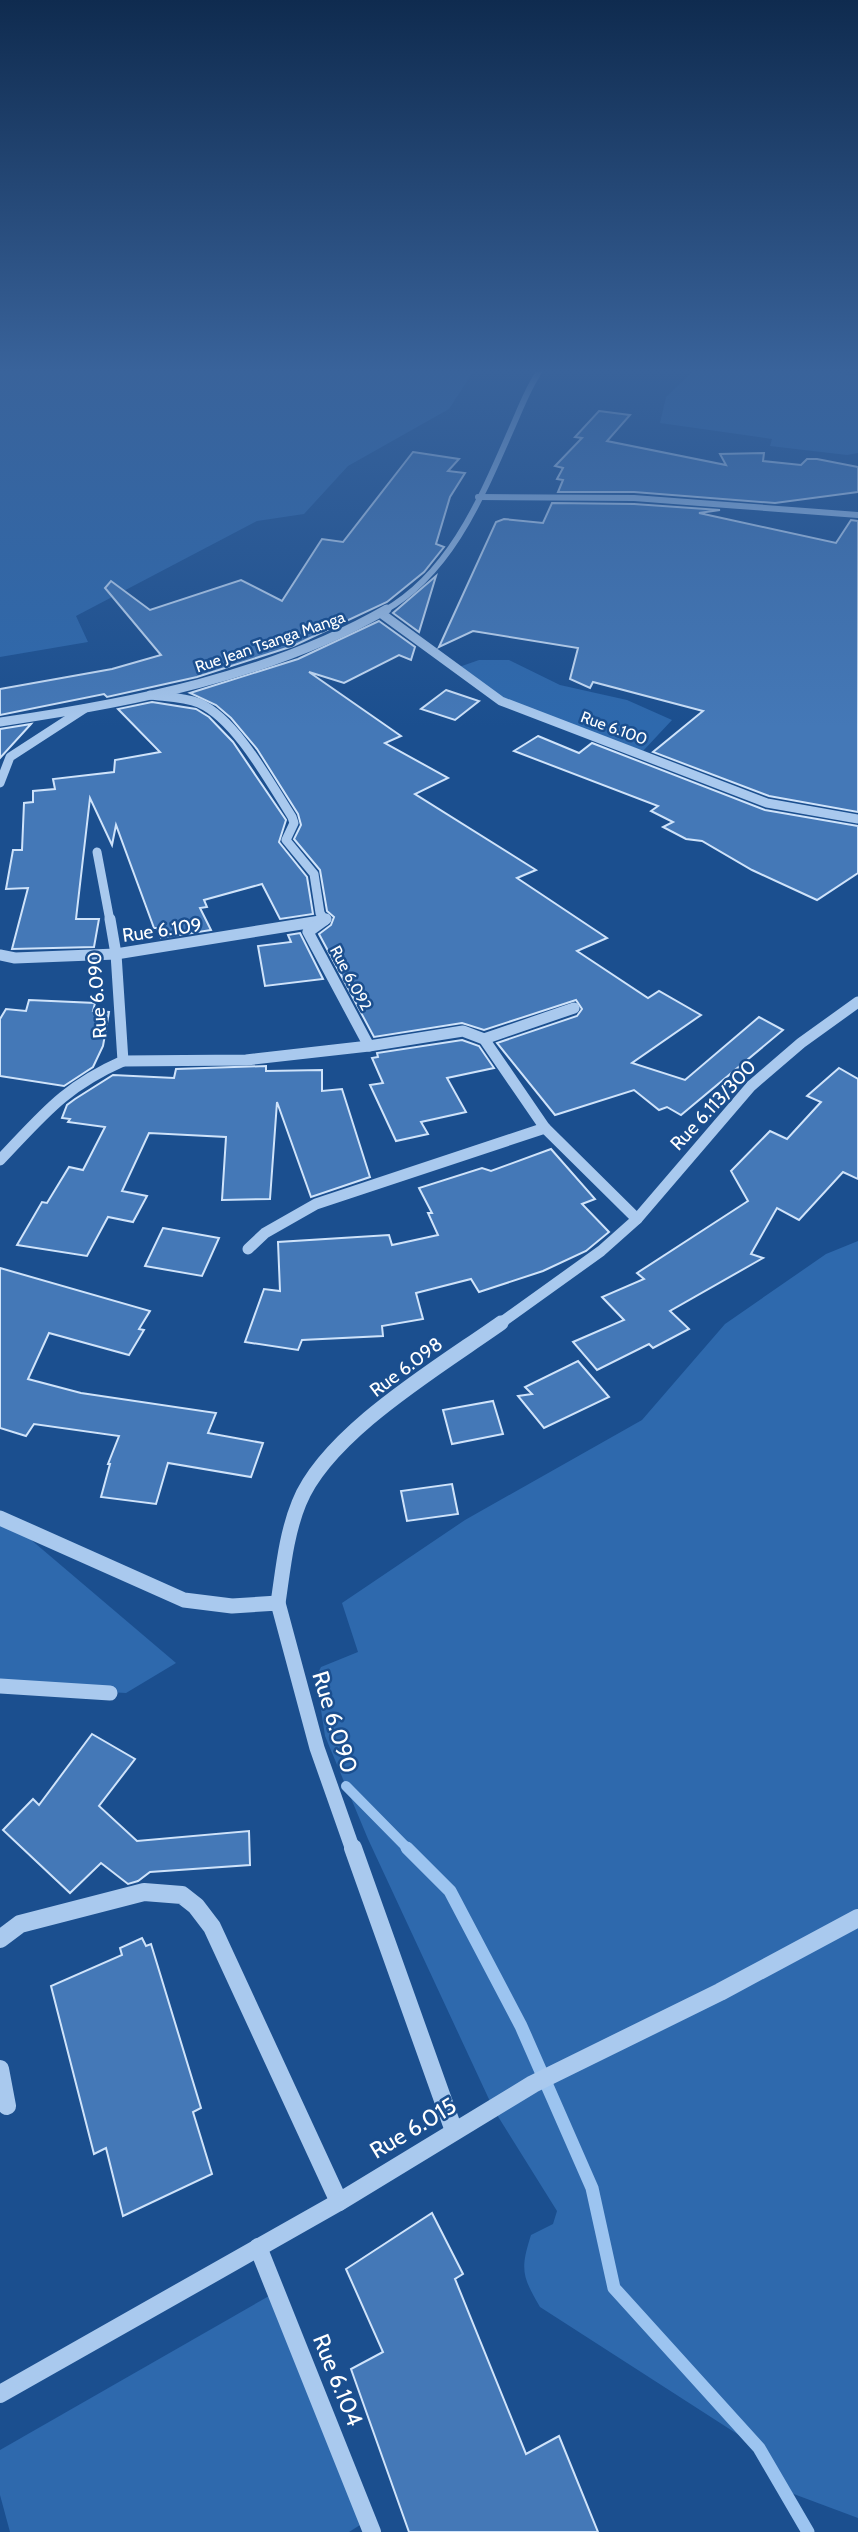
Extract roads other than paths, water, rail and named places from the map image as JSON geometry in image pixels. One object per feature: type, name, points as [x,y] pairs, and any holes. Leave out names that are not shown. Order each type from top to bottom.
[{"type":"street","name":"Rue Jean Tsanga Manga","points":[[0,722],[150,695],[268,661],[328,639],[382,614],[399,604],[436,570],[481,490]]},
{"type":"street","points":[[478,497],[645,499],[858,515]]},
{"type":"street","name":"Rue 6.100","points":[[382,614],[501,701],[767,803],[858,819]]},
{"type":"street","name":"Rue 6.092","points":[[150,695],[206,707],[249,754],[293,820],[286,840],[314,874],[320,913],[327,920],[308,932],[369,1046]]},
{"type":"street","points":[[0,783],[10,757],[87,707]]},
{"type":"street","name":"Rue 6.090","points":[[0,1160],[63,1094],[87,1077],[123,1061],[116,954],[97,852]]},
{"type":"street","name":"Rue 6.109","points":[[0,955],[15,958],[116,954],[327,920]]},
{"type":"street","name":"Rue 6.113/300","points":[[637,1219],[668,1178],[751,1086],[801,1043],[858,1002]]},
{"type":"street","points":[[484,1039],[574,1008]]},
{"type":"street","points":[[123,1061],[212,1061],[330,1053],[463,1031],[484,1039],[545,1128],[637,1219]]},
{"type":"street","points":[[248,1249],[265,1233],[316,1204],[545,1128]]},
{"type":"street","name":"Rue 6.098","points":[[278,1603],[288,1536],[299,1502],[317,1470],[372,1417],[458,1351],[522,1311],[601,1251],[637,1219]]},
{"type":"street","points":[[0,1518],[184,1600],[232,1606],[278,1603]]},
{"type":"street","name":"Rue 6.090","points":[[278,1603],[317,1748],[454,2131]]},
{"type":"street","points":[[0,1686],[110,1693]]},
{"type":"street","points":[[0,1939],[20,1924],[145,1892],[182,1895],[197,1906],[212,1927],[339,2202]]},
{"type":"street","name":"Rue 6.015","points":[[0,2394],[339,2202],[533,2084],[599,2049],[720,1992],[858,1918]]},
{"type":"street","points":[[0,2069],[7,2106]]},
{"type":"street","name":"Rue 6.104","points":[[258,2247],[372,2532]]},
{"type":"waterway","points":[[346,1786],[409,1850]]},
{"type":"waterway","points":[[409,1850],[450,1891],[521,2026],[592,2188],[614,2288],[759,2448],[808,2532]]}]
